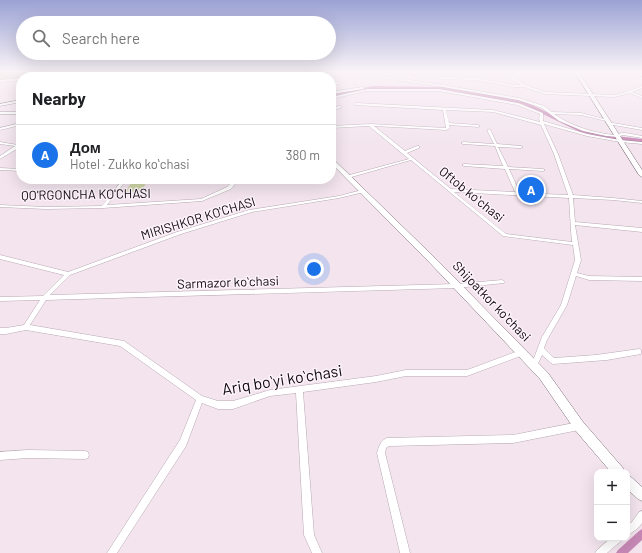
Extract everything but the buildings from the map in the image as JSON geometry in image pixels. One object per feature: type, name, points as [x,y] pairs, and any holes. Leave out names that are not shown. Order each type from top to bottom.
[{"type":"street","points":[[477,97],[518,104],[542,114],[581,114],[642,129]]},
{"type":"street","points":[[505,97],[543,107],[560,120],[578,128],[618,138]]},
{"type":"street","points":[[591,97],[642,175]]},
{"type":"street","points":[[0,105],[16,102]]},
{"type":"street","points":[[356,104],[493,111],[587,135],[642,142]]},
{"type":"street","points":[[336,108],[340,107]]},
{"type":"street","points":[[336,126],[370,125],[445,129],[448,128],[444,109]]},
{"type":"street","points":[[0,112],[16,113]]},
{"type":"street","points":[[534,366],[544,339],[564,305],[578,260],[575,244],[571,197],[556,154],[542,123],[542,114]]},
{"type":"street","points":[[447,124],[478,126]]},
{"type":"street","points":[[0,129],[16,125]]},
{"type":"street","name":"Oftob koʻchasi","points":[[370,125],[505,235],[575,244]]},
{"type":"street","points":[[489,130],[518,194]]},
{"type":"street","points":[[618,138],[623,134],[642,137]]},
{"type":"street","points":[[0,143],[16,145]]},
{"type":"street","points":[[463,143],[521,147]]},
{"type":"street","points":[[404,153],[418,147]]},
{"type":"street","points":[[0,158],[16,148]]},
{"type":"street","points":[[348,177],[412,160]]},
{"type":"street","points":[[464,165],[543,170]]},
{"type":"street","points":[[0,169],[16,170]]},
{"type":"street","name":"Shijoatkor koʻchasi","points":[[336,169],[348,177],[544,376],[579,426],[616,469]]},
{"type":"street","points":[[103,207],[121,184]]},
{"type":"street","name":"QO'RGONCHA KO'CHASI","points":[[0,206],[46,208],[103,207],[202,200],[229,188],[233,184]]},
{"type":"street","points":[[449,190],[642,202]]},
{"type":"street","name":"MIRISHKOR KO'CHASI","points":[[44,298],[68,274],[178,233],[251,211],[339,198],[362,191]]},
{"type":"street","points":[[573,223],[642,230]]},
{"type":"street","points":[[0,257],[68,274]]},
{"type":"street","points":[[574,274],[589,278],[642,279]]},
{"type":"street","name":"Sarmazor koʻchasi","points":[[0,299],[456,286],[502,282]]},
{"type":"street","points":[[0,331],[26,327],[44,298]]},
{"type":"street","name":"Ariq boʻyi koʻchasi","points":[[26,327],[122,343],[200,399],[218,404],[233,405],[270,393],[376,379],[406,373],[467,373],[521,353]]},
{"type":"street","points":[[540,349],[553,361],[615,357],[639,352]]},
{"type":"street","points":[[299,389],[309,535],[317,553]]},
{"type":"street","points":[[112,553],[183,443],[200,399]]},
{"type":"street","points":[[405,553],[381,453],[383,446],[387,442],[513,439],[579,426]]},
{"type":"street","points":[[0,456],[28,454],[85,455]]},
{"type":"street","points":[[630,484],[642,495]]},
{"type":"street","points":[[630,529],[635,525],[642,515]]},
{"type":"street","points":[[600,553],[614,541]]},
{"type":"green space","points":[[131,184],[146,184],[140,192],[125,192]]},
{"type":"waterway","points":[[489,97],[524,103],[582,131],[607,137],[642,141]]},
{"type":"waterway","points":[[621,553],[642,534]]},
{"type":"place","name":"Дом","points":[[531,190]]}]
